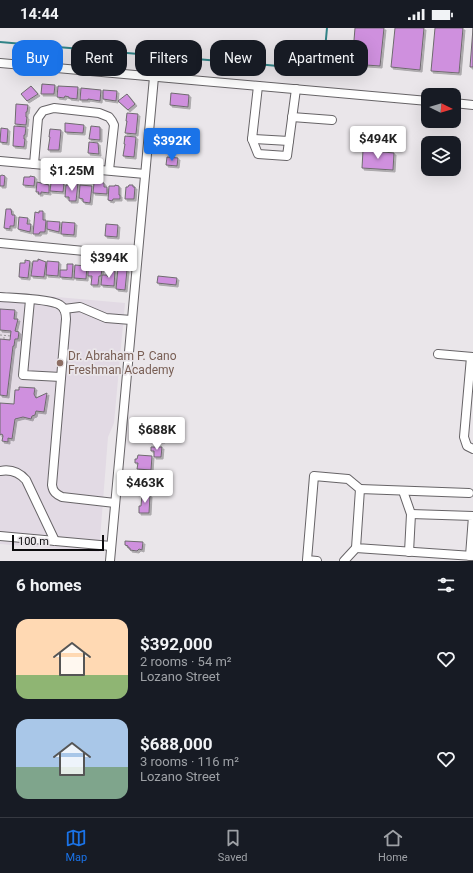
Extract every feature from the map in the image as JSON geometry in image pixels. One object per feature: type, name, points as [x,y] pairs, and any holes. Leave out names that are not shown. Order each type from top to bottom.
[{"type":"street","points":[[0,63],[421,100]]},
{"type":"street","points":[[110,561],[154,77]]},
{"type":"street","points":[[258,86],[252,139],[258,154],[287,156],[296,89]]},
{"type":"street","points":[[461,104],[473,105]]},
{"type":"street","points":[[34,164],[38,118],[44,111],[54,108],[99,113],[109,117],[114,126],[109,170]]},
{"type":"street","points":[[292,118],[332,120]]},
{"type":"street","points":[[252,139],[289,142]]},
{"type":"street","points":[[0,161],[145,174]]},
{"type":"street","points":[[0,243],[137,256]]},
{"type":"street","points":[[0,297],[53,302],[64,309],[66,319],[52,486],[54,492],[62,497],[115,503]]},
{"type":"street","points":[[30,300],[23,374],[61,377]]},
{"type":"street","points":[[64,309],[80,307],[88,309],[106,318],[131,320]]},
{"type":"street","points":[[438,354],[472,357],[464,437],[467,446],[473,449]]},
{"type":"street","points":[[0,471],[15,471],[26,480],[55,541]]},
{"type":"street","points":[[317,561],[308,560],[314,476],[348,479],[360,489],[469,493]]},
{"type":"street","points":[[344,561],[356,548],[360,489]]},
{"type":"street","points":[[403,491],[411,514],[409,552]]},
{"type":"street","points":[[356,548],[471,556],[473,516],[411,514]]},
{"type":"street","points":[[0,536],[111,546]]},
{"type":"path","points":[[0,335],[11,336]]},
{"type":"shaded area","name":"Dr. Abraham P. Cano Freshman Academy","points":[[0,292],[125,303],[114,423],[108,437],[99,552],[0,544]]},
{"type":"building","points":[[355,28],[384,28],[380,66],[368,65],[368,40],[354,40]]},
{"type":"building","points":[[395,28],[424,28],[420,70],[391,67]]},
{"type":"building","points":[[435,28],[463,28],[459,73],[431,71]]},
{"type":"building","points":[[473,28],[473,67],[470,67]]},
{"type":"building","points":[[42,84],[55,85],[54,94],[41,94]]},
{"type":"building","points":[[31,86],[38,94],[27,101],[21,94]]},
{"type":"building","points":[[58,86],[78,87],[77,99],[65,96],[64,98],[57,97]]},
{"type":"building","points":[[81,88],[101,90],[100,101],[88,99],[80,100]]},
{"type":"building","points":[[103,90],[117,91],[116,101],[103,99]]},
{"type":"building","points":[[171,93],[189,95],[188,107],[170,105]]},
{"type":"building","points":[[127,94],[135,104],[128,110],[118,101]]},
{"type":"building","points":[[16,104],[28,105],[26,112],[26,125],[15,124]]},
{"type":"building","points":[[127,113],[138,114],[136,134],[125,133]]},
{"type":"building","points":[[65,123],[84,125],[83,133],[65,132]]},
{"type":"building","points":[[14,126],[26,127],[24,147],[13,146]]},
{"type":"building","points":[[91,126],[100,127],[100,140],[89,139]]},
{"type":"building","points":[[1,128],[8,129],[7,143],[0,142]]},
{"type":"building","points":[[50,129],[61,130],[59,150],[48,150]]},
{"type":"building","points":[[125,136],[136,137],[134,157],[123,156]]},
{"type":"building","points":[[89,142],[98,143],[99,154],[88,153]]},
{"type":"building","points":[[363,150],[394,153],[393,170],[362,168]]},
{"type":"building","points":[[167,157],[178,158],[177,166],[166,165]]},
{"type":"building","points":[[0,176],[5,176],[4,186],[0,186]]},
{"type":"building","points":[[24,177],[35,177],[34,186],[23,185]]},
{"type":"building","points":[[54,181],[64,184],[63,192],[50,191],[51,183],[54,183]]},
{"type":"building","points":[[37,182],[49,185],[49,193],[41,192],[41,194],[38,194],[39,192],[36,192]]},
{"type":"building","points":[[73,183],[78,183],[76,201],[69,201],[69,197],[65,197],[66,185],[72,185]]},
{"type":"building","points":[[94,183],[104,183],[104,187],[107,187],[107,194],[93,193]]},
{"type":"building","points":[[80,185],[92,186],[90,203],[83,202],[83,199],[79,198]]},
{"type":"building","points":[[133,185],[133,187],[135,187],[134,199],[125,199],[126,187]]},
{"type":"building","points":[[109,186],[119,186],[120,199],[113,199],[112,201],[108,200]]},
{"type":"building","points":[[6,209],[11,209],[12,215],[15,215],[14,226],[10,226],[10,229],[4,228]]},
{"type":"building","points":[[39,211],[43,211],[43,220],[46,220],[45,232],[33,234],[35,212],[39,213]]},
{"type":"building","points":[[19,217],[28,218],[27,224],[31,224],[30,232],[18,229]]},
{"type":"building","points":[[47,221],[60,222],[59,232],[47,229]]},
{"type":"building","points":[[62,222],[75,223],[74,235],[61,234]]},
{"type":"building","points":[[106,224],[118,225],[117,237],[105,236]]},
{"type":"building","points":[[38,259],[46,262],[44,277],[31,276],[33,261],[38,261]]},
{"type":"building","points":[[25,260],[30,261],[28,278],[19,277],[20,263],[25,263]]},
{"type":"building","points":[[47,261],[59,262],[58,276],[46,275]]},
{"type":"building","points":[[67,264],[73,264],[72,278],[60,277],[60,270],[67,270]]},
{"type":"building","points":[[75,265],[87,266],[86,279],[74,278]]},
{"type":"building","points":[[93,267],[102,269],[101,276],[99,276],[98,285],[91,285],[92,276],[88,276],[88,268],[93,269]]},
{"type":"building","points":[[118,268],[127,270],[125,290],[116,289]]},
{"type":"building","points":[[108,270],[115,271],[114,286],[101,285],[102,275],[107,275],[108,277]]},
{"type":"building","points":[[158,276],[177,278],[176,285],[157,283]]},
{"type":"building","points":[[0,309],[15,310],[14,319],[18,319],[15,331],[19,332],[18,339],[15,339],[13,346],[7,396],[0,395],[0,339],[10,340],[11,331],[0,330]]},
{"type":"building","points":[[19,387],[35,388],[34,394],[36,398],[47,393],[44,412],[36,411],[35,415],[32,416],[31,419],[23,417],[15,419],[12,439],[8,438],[8,442],[2,441],[3,436],[2,434],[0,435],[0,403],[14,404],[15,390],[19,390]]},
{"type":"building","points":[[146,433],[164,435],[163,441],[145,438]]},
{"type":"building","points":[[151,447],[162,447],[161,457],[154,457],[154,451],[151,451]]},
{"type":"building","points":[[138,455],[152,456],[151,470],[137,469],[138,463],[135,463],[135,459],[137,459]]},
{"type":"building","points":[[142,494],[150,495],[149,513],[139,513]]},
{"type":"building","points":[[125,541],[143,542],[142,550],[130,550],[128,546],[125,545]]},
{"type":"waterway","points":[[326,40],[327,28]]},
{"type":"waterway","points":[[0,42],[210,60]]},
{"type":"waterway","points":[[266,65],[274,66]]},
{"type":"place","name":"Dr. Abraham P. Cano Freshman Academy","points":[[60,363]]}]
